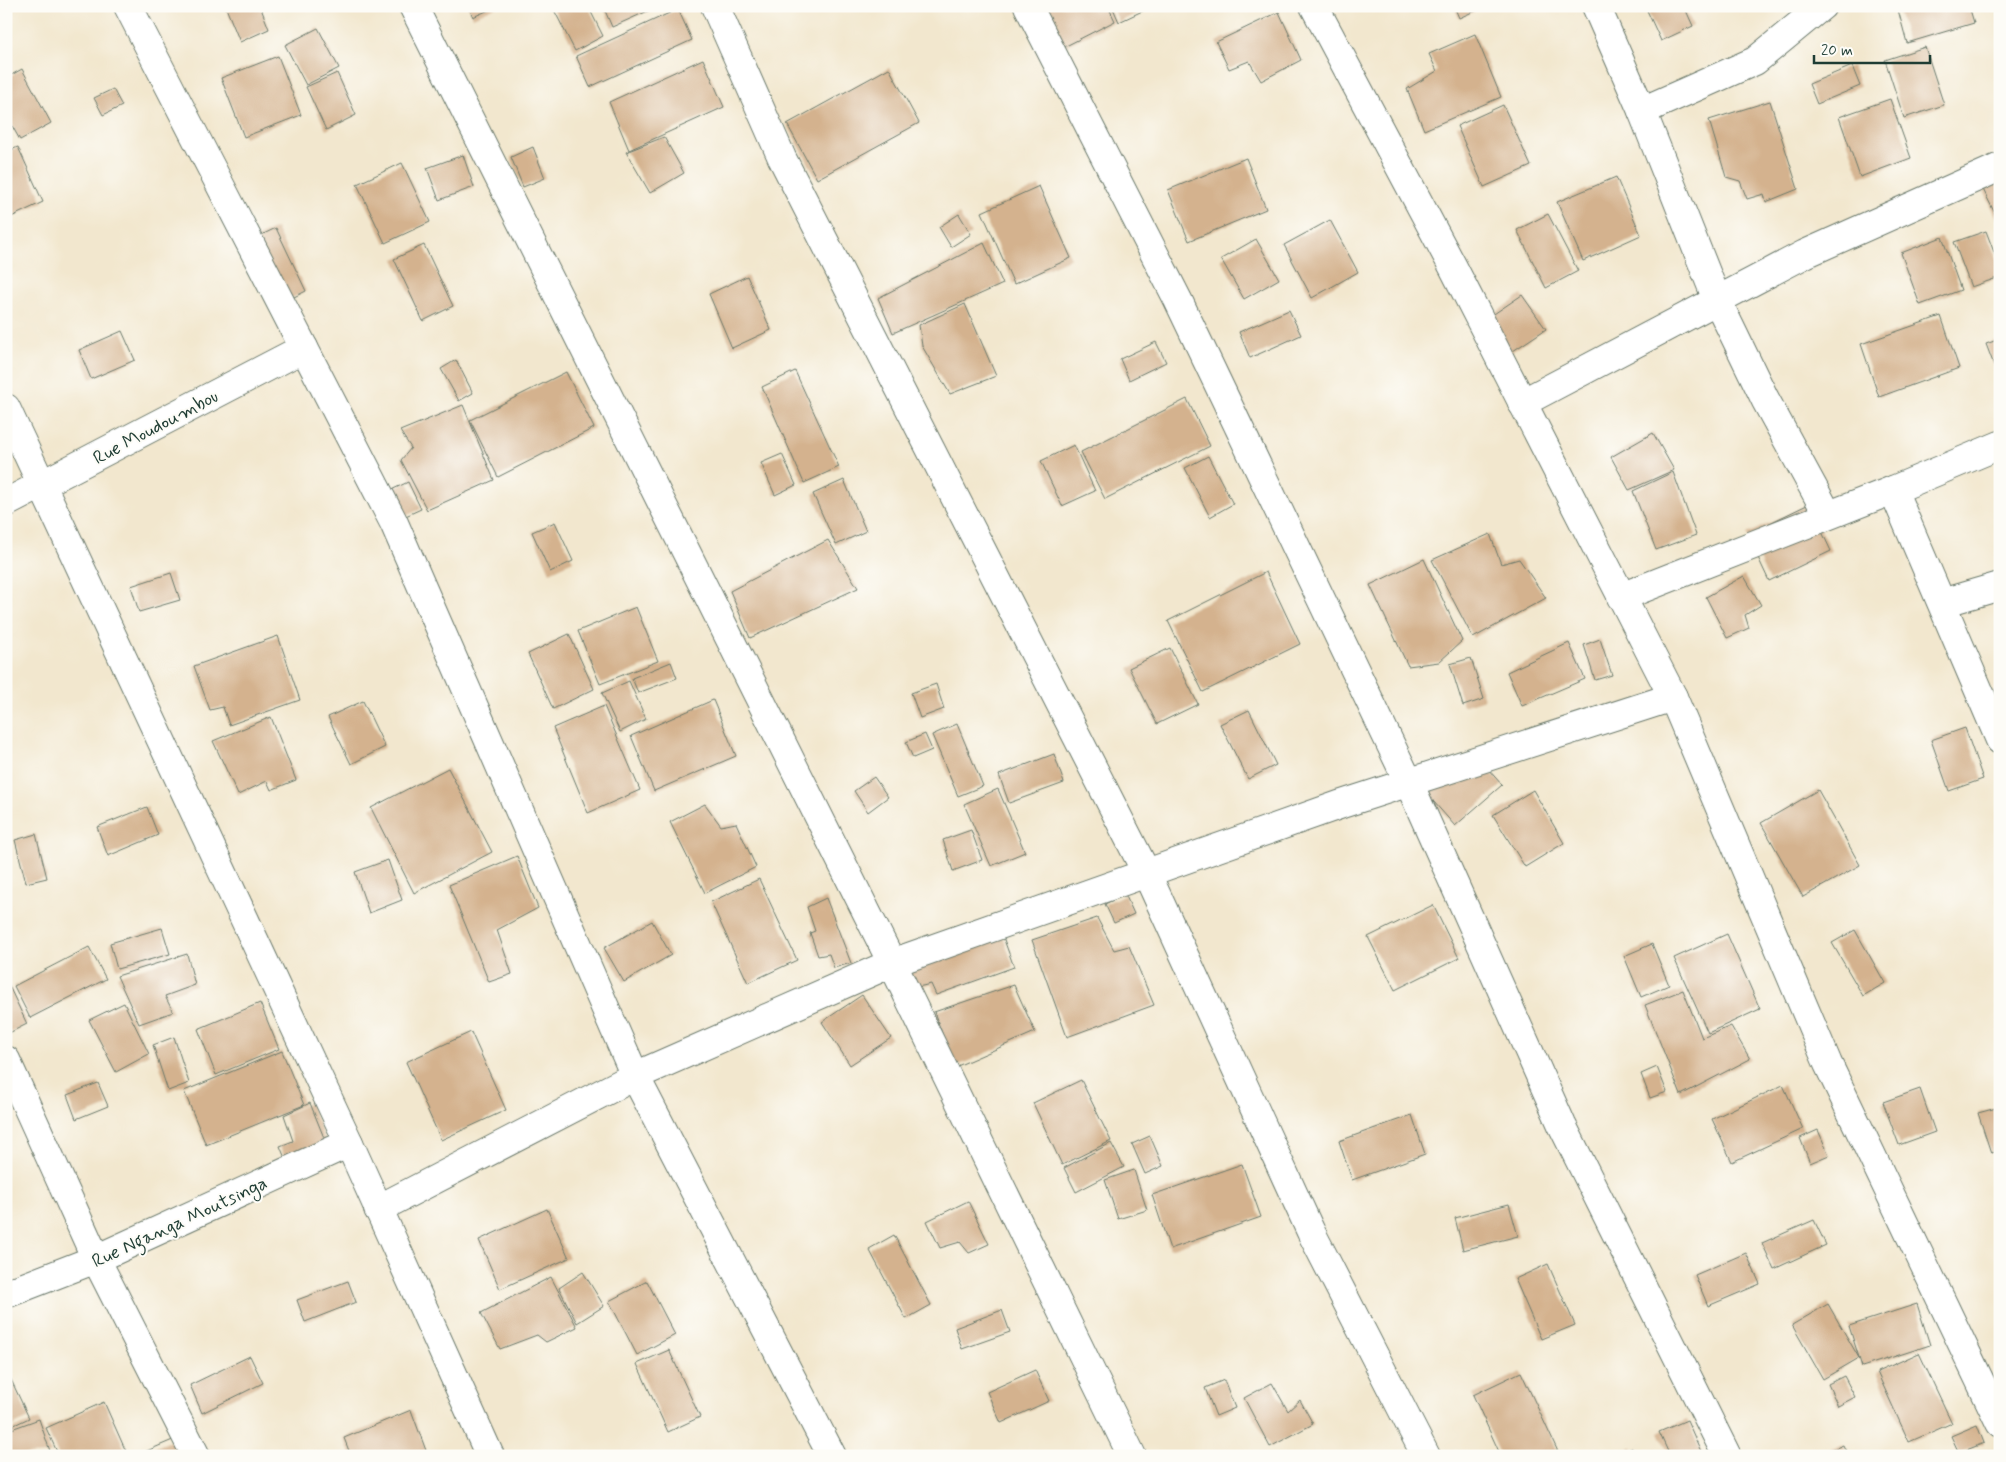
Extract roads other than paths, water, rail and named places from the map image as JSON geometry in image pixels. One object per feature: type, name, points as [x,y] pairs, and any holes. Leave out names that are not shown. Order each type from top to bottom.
[{"type":"street","points":[[128,6],[394,523],[635,1076],[832,1456]]},
{"type":"street","points":[[413,6],[892,963],[1132,1456]]},
{"type":"street","points":[[715,6],[782,158],[1146,874],[1311,1232],[1426,1456]]},
{"type":"street","points":[[1028,6],[1178,300],[1410,783],[1562,1125],[1727,1456]]},
{"type":"street","points":[[1314,6],[1453,267],[1673,697],[1828,1064],[2000,1423]]},
{"type":"street","points":[[1596,6],[1642,111],[1717,300],[1765,399],[1828,515]]},
{"type":"street","points":[[1642,111],[1755,60],[1822,6]]},
{"type":"street","points":[[1522,403],[1805,254],[2000,167]]},
{"type":"street","name":"Rue Moudoumbou","points":[[6,503],[304,348]]},
{"type":"street","points":[[6,408],[349,1142],[490,1456]]},
{"type":"street","points":[[1621,597],[1893,490],[2000,445]]},
{"type":"street","points":[[1893,490],[2000,740]]},
{"type":"street","points":[[1942,603],[2000,586]]},
{"type":"street","points":[[378,1210],[635,1076],[892,963],[1342,804],[1673,697]]},
{"type":"street","points":[[6,1060],[96,1259],[196,1456]]},
{"type":"street","name":"Rue Nganga Moutsinga","points":[[6,1294],[96,1259],[349,1142]]}]
